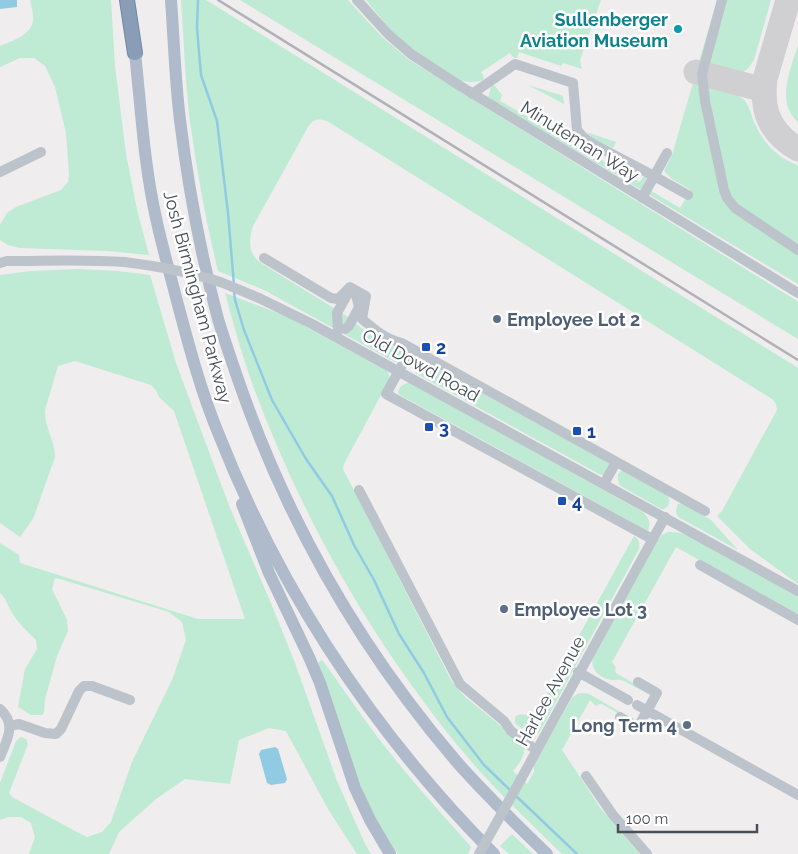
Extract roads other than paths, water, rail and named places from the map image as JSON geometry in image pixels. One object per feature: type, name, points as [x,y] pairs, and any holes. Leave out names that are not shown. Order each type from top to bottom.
[{"type":"highway","points":[[129,0],[135,53]]},
{"type":"main road","name":"Josh Birmingham Parkway","points":[[171,0],[180,118],[200,239],[218,318],[230,357],[250,415],[272,468],[319,563],[360,633],[395,683],[458,763],[497,806],[547,854]]},
{"type":"main road","name":"Josh Birmingham Parkway","points":[[135,53],[145,154],[155,218],[193,360],[218,433],[232,467],[267,541],[302,606],[342,669],[390,736],[430,785],[494,854]]},
{"type":"main road","points":[[218,433],[246,516],[262,556],[320,683],[355,788],[370,820],[390,854]]},
{"type":"street","name":"Minuteman Way","points":[[356,0],[388,34],[411,54],[472,94],[798,293]]},
{"type":"street","points":[[722,0],[702,74],[705,101],[726,198],[735,208],[798,250]]},
{"type":"street","points":[[472,94],[515,64],[573,83],[577,130],[583,137],[688,195]]},
{"type":"street","points":[[0,172],[41,152]]},
{"type":"street","points":[[642,198],[667,153]]},
{"type":"street","points":[[264,258],[334,299],[355,293]]},
{"type":"street","name":"Old Dowd Road","points":[[0,263],[72,260],[151,265],[222,283],[259,298],[339,332],[402,373],[798,591]]},
{"type":"street","points":[[339,332],[355,293]]},
{"type":"street","points":[[339,332],[337,313],[347,295],[355,293],[366,296],[362,319],[383,337],[402,343],[705,511]]},
{"type":"street","points":[[414,350],[389,396],[652,539]]},
{"type":"street","points":[[606,485],[618,463]]},
{"type":"street","points":[[359,490],[460,684],[504,721],[512,731],[537,747]]},
{"type":"street","name":"Harlee Avenue","points":[[479,854],[665,517]]},
{"type":"street","points":[[700,565],[797,618]]},
{"type":"street","points":[[578,672],[798,795]]},
{"type":"street","points":[[620,717],[638,727],[657,692],[638,682]]},
{"type":"street","points":[[9,723],[19,724],[45,733],[56,734],[61,729],[79,691],[84,686],[92,686],[130,700]]},
{"type":"street","points":[[0,710],[4,713],[9,723],[9,734],[0,757]]},
{"type":"street","points":[[586,776],[613,815],[647,854]]},
{"type":"water","points":[[0,0],[17,0],[17,7],[0,9]]},
{"type":"water","points":[[275,747],[278,749],[287,779],[285,783],[271,785],[267,783],[259,754],[261,750]]},
{"type":"waterway","points":[[198,0],[197,28],[201,75],[217,121],[234,285]]},
{"type":"waterway","points":[[234,291],[244,330],[272,400],[306,459],[332,496],[354,545],[374,580],[399,634],[424,673],[447,717],[484,765],[511,791]]},
{"type":"waterway","points":[[515,795],[577,854]]},
{"type":"railway","points":[[218,0],[798,360]]},
{"type":"place","name":"Sullenberger Aviation Museum","points":[[678,29]]},
{"type":"place","name":"Employee Lot 2","points":[[497,319]]},
{"type":"place","name":"2","points":[[426,347]]},
{"type":"place","name":"3","points":[[429,427]]},
{"type":"place","name":"1","points":[[577,431]]},
{"type":"place","name":"4","points":[[562,501]]},
{"type":"place","name":"Employee Lot 3","points":[[504,609]]},
{"type":"place","name":"Long Term 4","points":[[687,725]]}]
